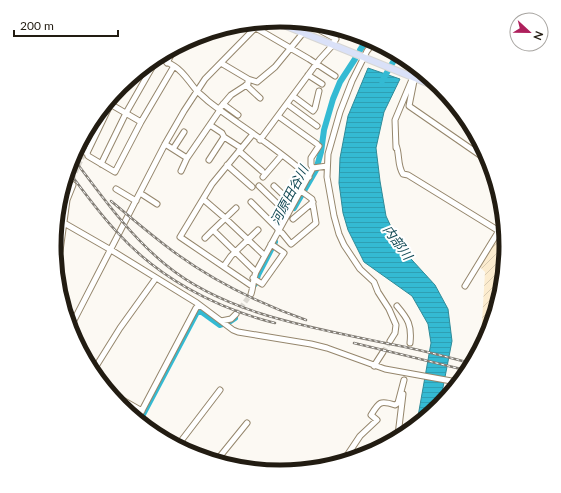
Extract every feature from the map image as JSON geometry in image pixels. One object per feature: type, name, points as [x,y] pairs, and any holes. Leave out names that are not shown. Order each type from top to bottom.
[{"type":"main road","points":[[288,27],[427,83]]},
{"type":"main road","points":[[413,77],[416,74]]},
{"type":"street","points":[[260,28],[335,76]]},
{"type":"street","points":[[74,320],[165,144],[197,91],[205,79],[254,29]]},
{"type":"street","points":[[322,31],[336,39],[334,42]]},
{"type":"street","points":[[221,63],[256,82],[275,67],[303,33]]},
{"type":"street","points":[[260,140],[308,75],[331,47]]},
{"type":"street","points":[[371,47],[352,81],[340,112],[328,154],[327,176],[339,234],[344,245],[360,269],[374,282],[378,292],[389,309],[396,326],[395,333],[390,341]]},
{"type":"street","points":[[168,62],[171,56]]},
{"type":"street","points":[[165,60],[174,66],[186,77],[197,91],[260,140],[291,160],[309,177]]},
{"type":"street","points":[[93,133],[85,148],[88,156],[115,172],[174,66]]},
{"type":"street","points":[[101,164],[126,113],[151,69]]},
{"type":"street","points":[[308,75],[322,84]]},
{"type":"street","points":[[413,77],[395,120],[399,166],[403,174],[408,175],[499,230],[465,286]]},
{"type":"street","points":[[413,77],[414,81],[409,106],[479,155]]},
{"type":"street","points":[[181,171],[187,158],[223,104],[231,95],[248,84],[248,79]]},
{"type":"street","points":[[246,85],[260,98]]},
{"type":"street","points":[[293,96],[313,111],[319,91]]},
{"type":"street","points":[[223,104],[238,115]]},
{"type":"street","points":[[287,104],[317,126]]},
{"type":"street","points":[[112,105],[142,122]]},
{"type":"street","points":[[278,116],[318,145],[312,158],[311,165],[316,167],[327,166]]},
{"type":"street","points":[[85,148],[98,124]]},
{"type":"street","points":[[210,125],[222,133],[224,137],[262,171]]},
{"type":"street","points":[[173,149],[184,132]]},
{"type":"street","points":[[252,286],[180,237],[212,184],[253,134]]},
{"type":"street","points":[[209,160],[224,137]]},
{"type":"street","points":[[165,144],[187,158]]},
{"type":"street","points":[[263,177],[282,155]]},
{"type":"street","points":[[227,165],[252,187]]},
{"type":"street","points":[[250,294],[252,292],[256,272],[264,256],[280,231],[293,204],[303,192],[309,177],[316,167]]},
{"type":"street","points":[[61,244],[67,200],[73,185],[70,183]]},
{"type":"street","points":[[258,186],[288,214]]},
{"type":"street","points":[[274,186],[293,204]]},
{"type":"street","points":[[116,189],[136,201]]},
{"type":"street","points":[[251,202],[291,244],[316,223],[312,199],[303,192]]},
{"type":"street","points":[[140,193],[157,204]]},
{"type":"street","points":[[203,199],[264,256]]},
{"type":"street","points":[[293,219],[313,202]]},
{"type":"street","points":[[205,238],[236,208]]},
{"type":"street","points":[[64,223],[156,278],[238,332],[248,335],[311,344],[327,348],[374,366],[454,381]]},
{"type":"street","points":[[213,230],[256,272]]},
{"type":"street","points":[[224,266],[247,239],[258,230]]},
{"type":"street","points":[[255,280],[262,284],[284,253],[272,245]]},
{"type":"street","points":[[96,365],[120,328],[156,278]]},
{"type":"street","points":[[140,415],[196,308],[199,305]]},
{"type":"street","points":[[398,306],[411,327],[410,343]]},
{"type":"street","points":[[223,323],[236,314]]},
{"type":"street","points":[[374,366],[383,352]]},
{"type":"street","points":[[347,455],[360,436],[377,420],[371,415],[377,405],[380,402],[395,405],[398,403],[407,373]]},
{"type":"street","points":[[398,431],[404,380]]},
{"type":"street","points":[[180,442],[220,390]]},
{"type":"street","points":[[124,401],[142,411]]},
{"type":"street","points":[[219,457],[247,423]]},
{"type":"shaded area","points":[[500,234],[500,261],[496,289],[493,303],[481,334],[485,272],[480,267]]},
{"type":"water","points":[[368,68],[400,79],[384,112],[376,148],[386,216],[401,248],[435,285],[448,309],[452,341],[441,396],[418,418],[431,343],[428,324],[412,296],[364,262],[348,230],[343,213],[339,183],[340,158],[348,116]]},
{"type":"waterway","name":"河原田谷川","points":[[360,50],[364,44]]},
{"type":"waterway","name":"河原田谷川","points":[[294,208],[316,170],[321,152],[324,130],[333,99],[340,82],[355,59]]},
{"type":"waterway","name":"内部川","points":[[382,81],[395,59]]},
{"type":"waterway","name":"河原田谷川","points":[[255,284],[275,242]]},
{"type":"waterway","name":"河原田谷川","points":[[142,417],[197,312],[202,312],[220,325],[235,318]]},
{"type":"tunnel","points":[[71,182],[86,149]]},
{"type":"tunnel","points":[[236,314],[251,294]]},
{"type":"tunnel","points":[[383,352],[390,341]]},
{"type":"railway","points":[[78,164],[116,214],[140,241],[166,265],[190,282],[216,296],[244,308],[302,325],[420,350],[467,362]]},
{"type":"railway","points":[[73,177],[110,224],[132,248],[150,263],[188,289],[231,309],[275,323]]},
{"type":"railway","points":[[111,201],[163,243],[218,281],[270,306],[306,320]]},
{"type":"railway","points":[[354,343],[387,351]]},
{"type":"railway","points":[[383,350],[462,369]]}]
